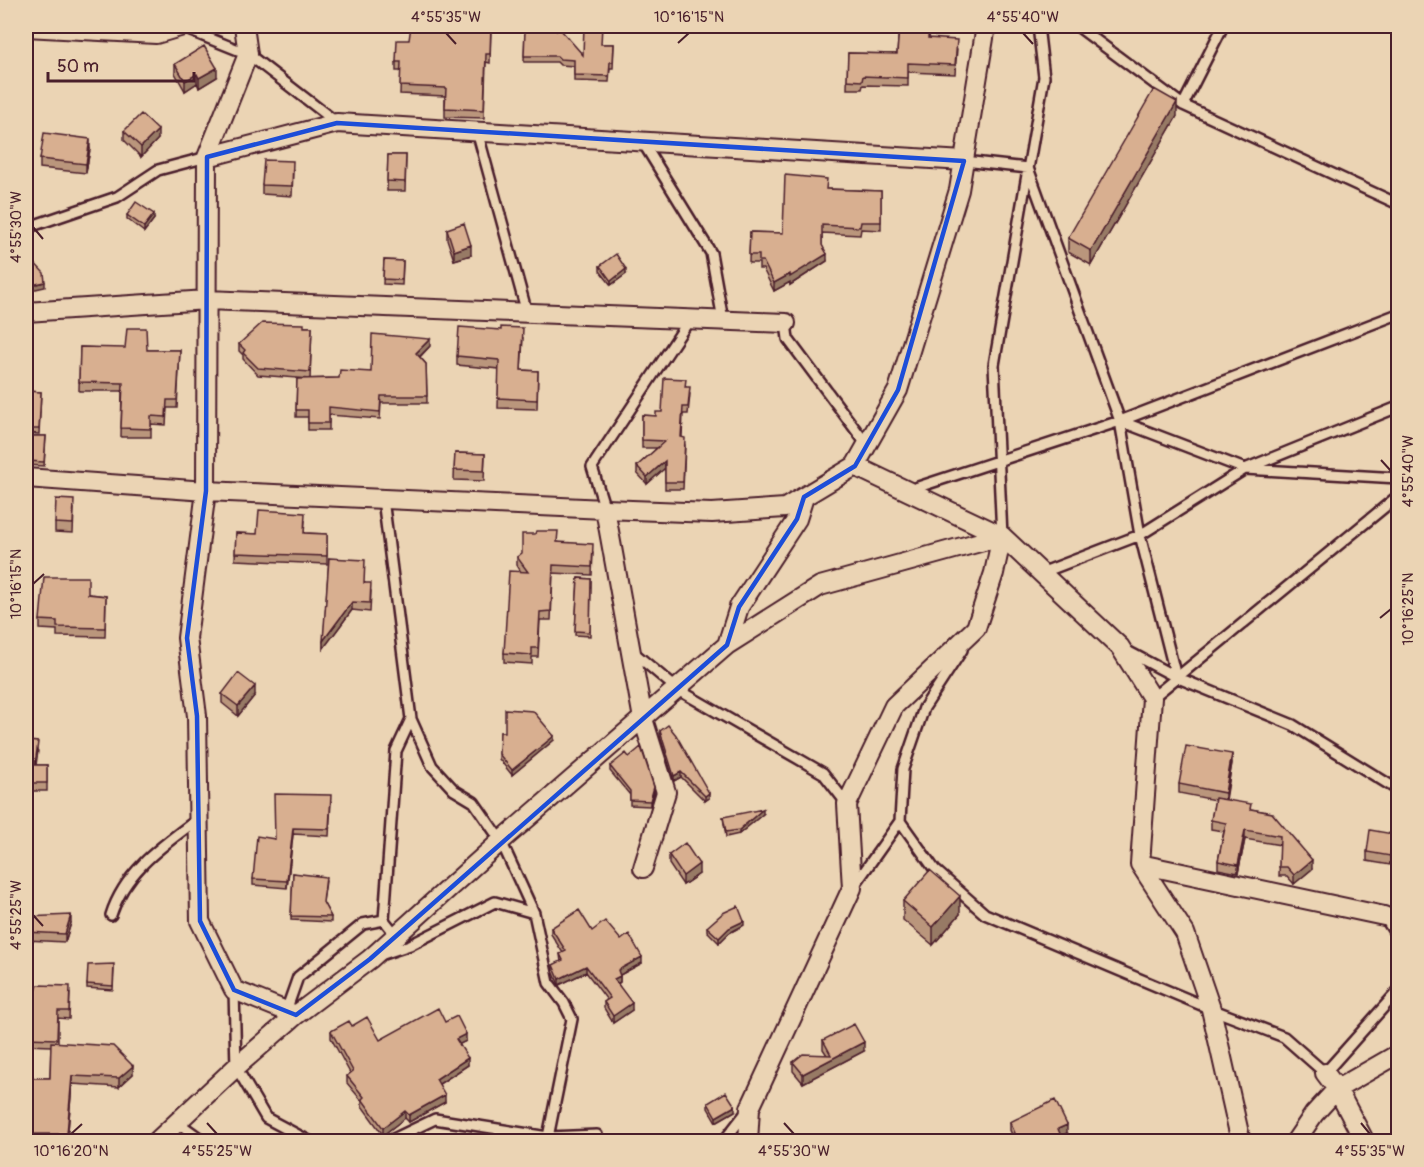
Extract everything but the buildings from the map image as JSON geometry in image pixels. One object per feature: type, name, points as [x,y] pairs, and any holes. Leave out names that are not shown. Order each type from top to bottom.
[{"type":"street","points":[[26,27],[156,34],[182,26]]},
{"type":"street","points":[[244,26],[248,54],[207,157],[207,491],[187,638],[197,716],[200,921],[234,990],[291,1013]]},
{"type":"street","points":[[26,478],[207,491],[605,509],[723,512],[785,508],[855,466],[898,390],[959,190],[986,26]]},
{"type":"street","points":[[207,157],[337,123],[964,161]]},
{"type":"street","points":[[26,312],[207,300],[786,322]]},
{"type":"street","points":[[855,466],[1002,536],[1120,647],[1152,698],[1140,864],[1185,933],[1210,1009],[1241,1142]]},
{"type":"street","points":[[727,645],[739,607],[797,519],[804,497]]},
{"type":"street","points":[[605,509],[643,719],[666,792],[643,868]]},
{"type":"street","points":[[748,1142],[750,1108],[852,888],[847,804],[894,706],[976,628],[994,573],[1002,536]]},
{"type":"street","points":[[156,1142],[291,1013],[370,959],[501,841],[727,645],[820,586],[1002,536]]},
{"type":"street","points":[[1140,864],[1384,916]]},
{"type":"street","points":[[1294,1142],[1314,1114],[1337,1089],[1398,1054]]},
{"type":"street","points":[[1325,1073],[1337,1089],[1365,1142]]},
{"type":"lane","points":[[182,26],[248,54],[337,123]]},
{"type":"lane","points":[[1002,536],[994,365],[1044,77],[1038,26]]},
{"type":"lane","points":[[1077,26],[1183,105],[1398,204]]},
{"type":"lane","points":[[1183,105],[1223,26]]},
{"type":"lane","points":[[477,131],[527,313]]},
{"type":"lane","points":[[642,141],[711,253],[723,320]]},
{"type":"lane","points":[[26,228],[117,197],[158,170],[207,157]]},
{"type":"lane","points":[[964,161],[1028,168]]},
{"type":"lane","points":[[1028,168],[1120,421],[1140,535],[1176,677]]},
{"type":"lane","points":[[907,491],[1120,421],[1398,314]]},
{"type":"lane","points":[[605,509],[592,467],[690,319]]},
{"type":"lane","points":[[786,322],[788,339],[867,445]]},
{"type":"lane","points":[[1041,573],[1140,535],[1245,469],[1398,407]]},
{"type":"lane","points":[[1120,421],[1245,469],[1398,478]]},
{"type":"lane","points":[[1152,698],[1398,496]]},
{"type":"lane","points":[[383,499],[411,719],[432,766],[454,790],[474,802],[501,841],[534,913],[549,983],[564,1003],[572,1019],[549,1139]]},
{"type":"lane","points":[[852,888],[900,821],[903,769],[924,708],[976,628]]},
{"type":"lane","points":[[1120,647],[1176,677],[1293,725],[1398,790]]},
{"type":"lane","points":[[629,649],[677,689],[823,773],[847,804]]},
{"type":"lane","points":[[396,935],[384,920],[396,751],[411,719]]},
{"type":"lane","points":[[111,915],[116,899],[146,858],[198,819]]},
{"type":"lane","points":[[900,821],[935,870],[985,914],[1210,1009],[1284,1036],[1325,1073],[1398,991]]},
{"type":"lane","points":[[370,959],[410,945],[495,902],[534,913]]},
{"type":"lane","points":[[1384,916],[1398,938]]},
{"type":"lane","points":[[291,1013],[298,977],[363,924],[384,920]]},
{"type":"lane","points":[[234,990],[236,1067],[266,1118],[311,1142]]},
{"type":"lane","points":[[723,1142],[750,1108]]},
{"type":"lane","points":[[387,1142],[435,1119],[549,1139],[597,1135]]},
{"type":"lane","points":[[177,1122],[205,1142]]},
{"type":"highlighted area","points":[[337,123],[964,161],[898,390],[855,466],[804,497],[797,519],[739,607],[727,645],[370,959],[296,1015],[234,990],[200,921],[197,716],[187,638],[206,491],[207,157]]}]
